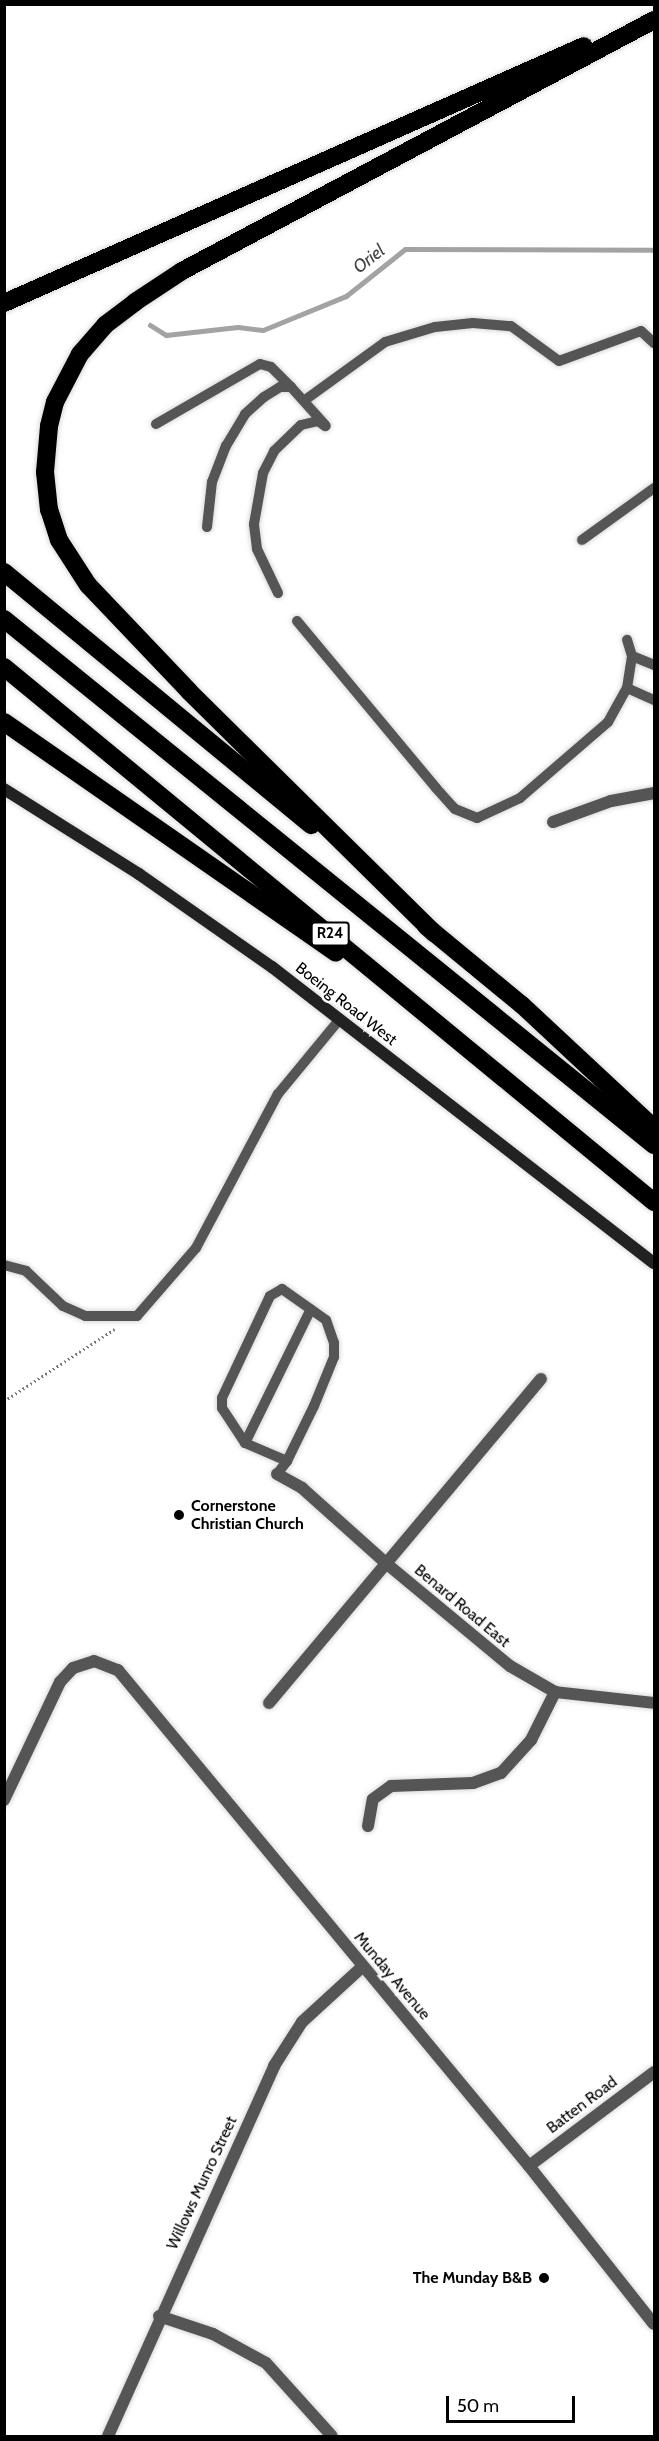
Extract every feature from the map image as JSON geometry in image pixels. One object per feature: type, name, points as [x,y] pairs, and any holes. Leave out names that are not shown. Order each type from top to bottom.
[{"type":"highway","points":[[4,303],[654,15]]},
{"type":"highway","points":[[434,933],[189,691],[83,578],[60,540],[50,510],[45,472],[51,418],[80,354],[105,325],[135,302],[182,271],[654,20]]},
{"type":"highway","points":[[4,572],[253,774],[434,933],[522,1005],[654,1128]]},
{"type":"highway","name":"R24","points":[[4,619],[654,1145]]},
{"type":"highway","name":"R24","points":[[4,667],[654,1202]]},
{"type":"highway","points":[[4,722],[446,1030]]},
{"type":"main road","name":"Boeing Road West","points":[[4,789],[139,874],[272,967],[654,1263]]},
{"type":"street","points":[[553,822],[611,801],[654,793]]},
{"type":"street","points":[[269,1703],[541,1379]]},
{"type":"street","name":"Benard Road East","points":[[277,1474],[302,1488],[387,1564],[493,1653],[555,1692],[654,1703]]},
{"type":"street","name":"Munday Avenue","points":[[4,1800],[60,1682],[73,1668],[94,1661],[118,1670],[529,2166],[654,2324]]},
{"type":"street","points":[[368,1826],[373,1799],[391,1786],[473,1783],[501,1773],[531,1740],[555,1692]]},
{"type":"street","name":"Willows Munro Street","points":[[108,2436],[159,2316],[283,2049],[302,2022],[362,1967]]},
{"type":"street","name":"Batten Road","points":[[529,2166],[654,2072]]},
{"type":"street","points":[[159,2316],[213,2334],[266,2363],[332,2436]]},
{"type":"lane","points":[[305,400],[385,342],[435,327],[473,323],[511,326],[559,361],[641,331],[654,343]]},
{"type":"lane","points":[[156,424],[260,364],[271,367],[305,400],[326,426],[318,421],[301,425],[274,451],[256,500],[254,524],[257,549],[278,593]]},
{"type":"lane","points":[[207,527],[212,482],[231,438],[245,414],[264,397],[280,387],[291,387]]},
{"type":"lane","points":[[582,540],[654,488]]},
{"type":"lane","points":[[297,621],[376,721],[466,816],[490,815],[520,798],[608,722],[627,688],[632,656],[627,640]]},
{"type":"lane","points":[[632,656],[654,665]]},
{"type":"lane","points":[[627,688],[654,699]]},
{"type":"lane","points":[[4,1265],[26,1271],[63,1306],[84,1316],[137,1316],[196,1248],[278,1094],[339,1020]]},
{"type":"lane","points":[[277,1474],[287,1461],[334,1357],[332,1329],[287,1290],[278,1290],[270,1296],[222,1398],[225,1417],[246,1443],[287,1461]]},
{"type":"lane","points":[[246,1443],[311,1309]]},
{"type":"path","points":[[4,1401],[137,1316]]},
{"type":"waterway","name":"Oriel","points":[[150,325],[166,335],[238,327],[263,330],[346,296],[405,249],[654,250]]},
{"type":"place","name":"Cornerstone Christian Church","points":[[179,1515]]},
{"type":"place","name":"The Munday B&B","points":[[544,2278]]}]
